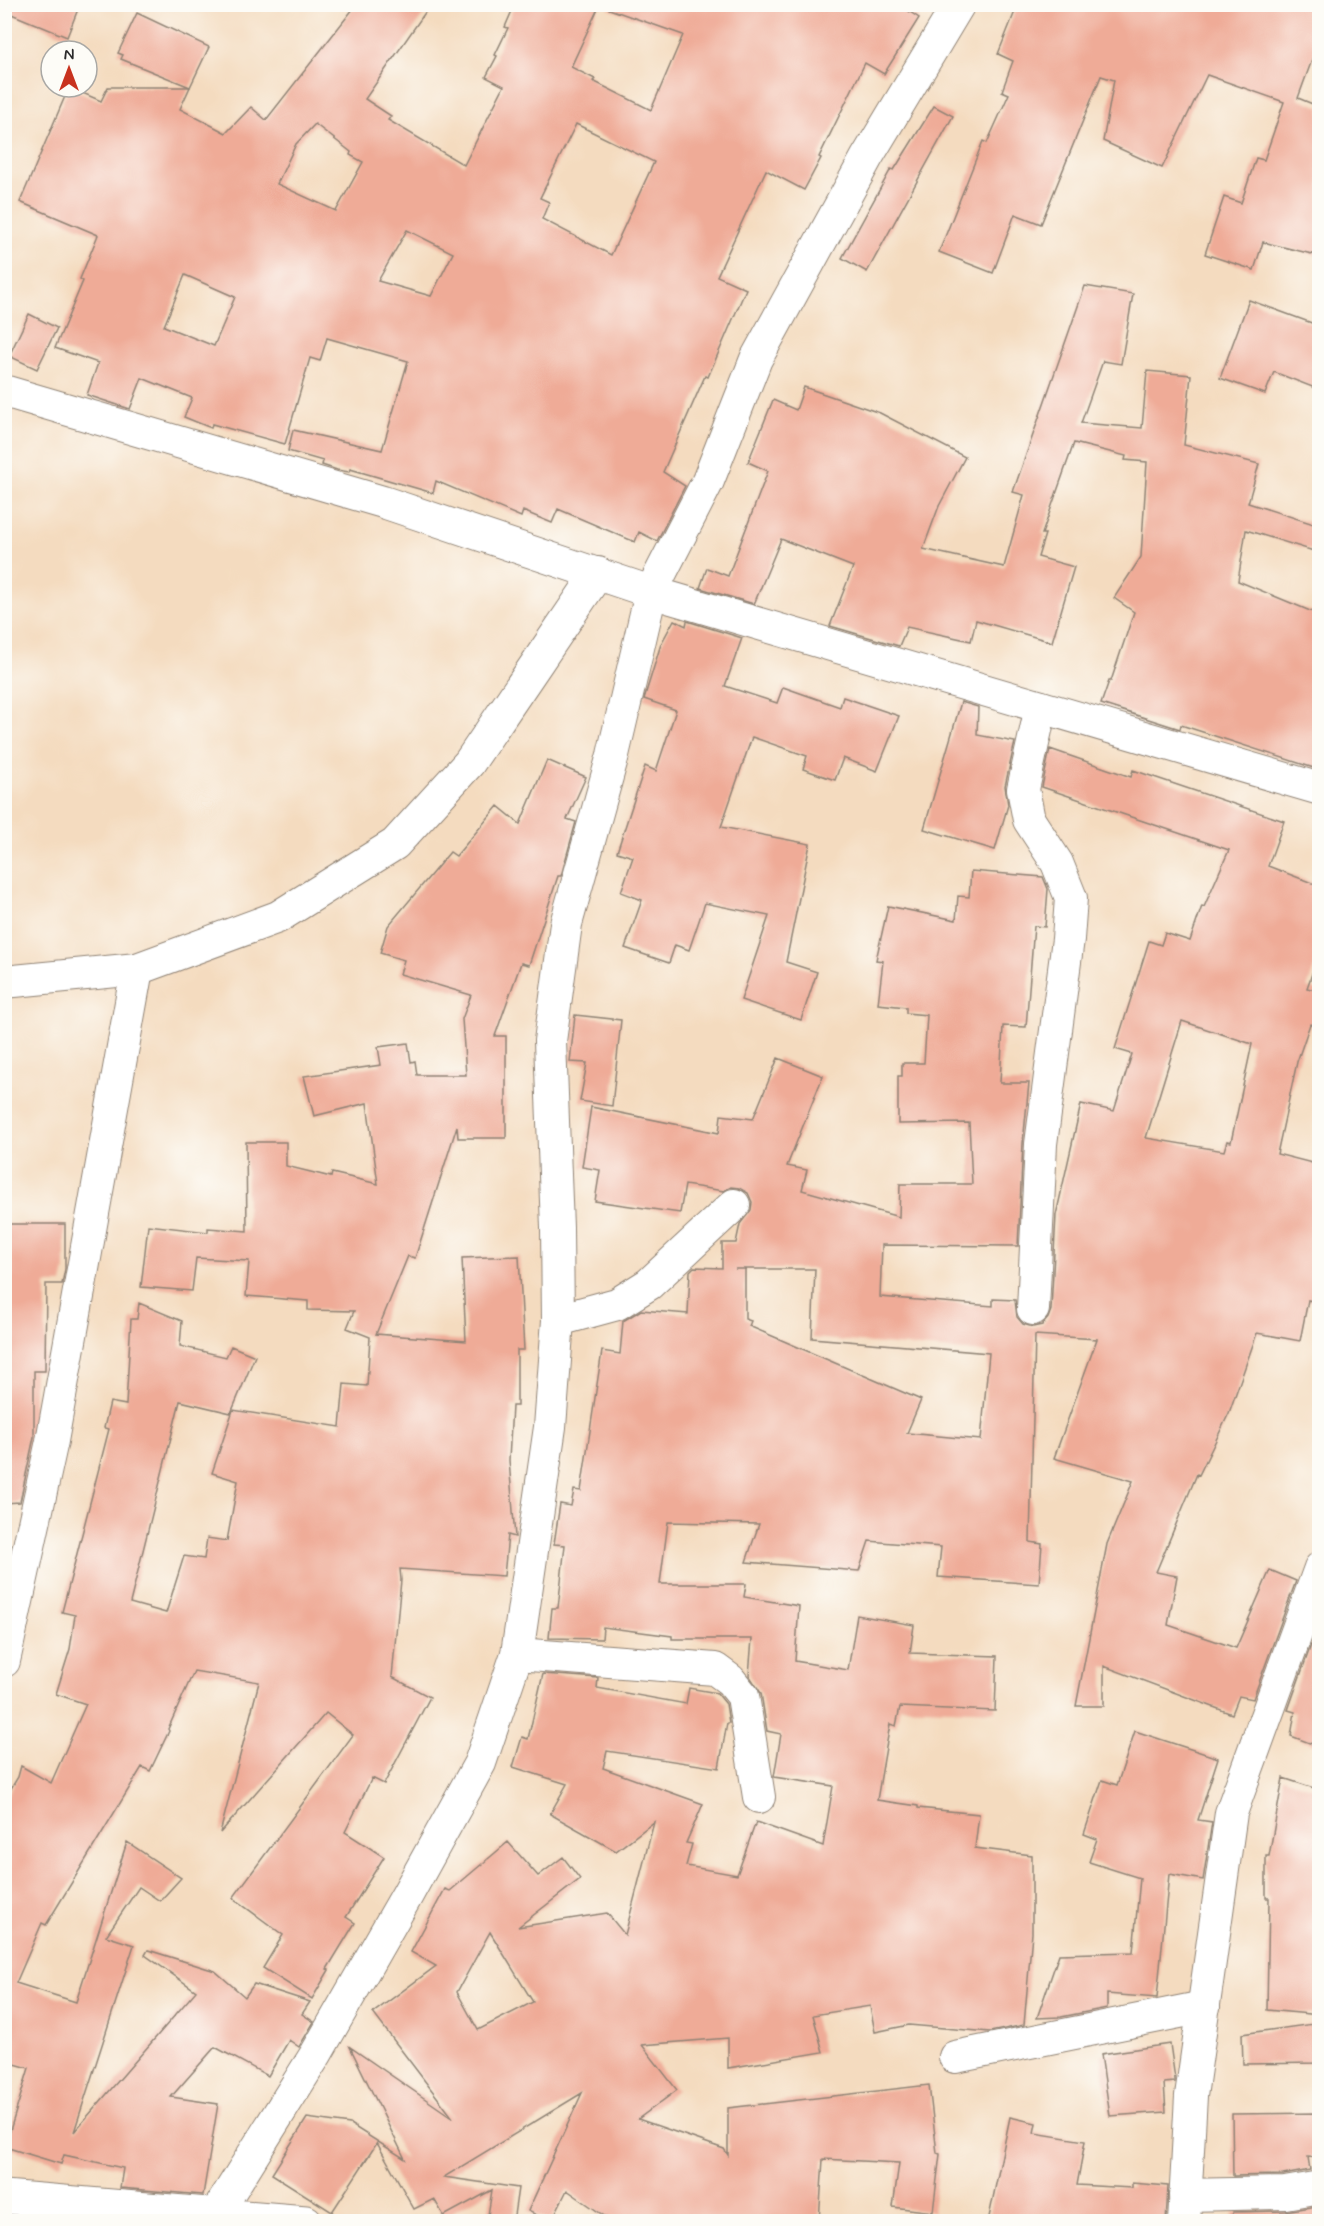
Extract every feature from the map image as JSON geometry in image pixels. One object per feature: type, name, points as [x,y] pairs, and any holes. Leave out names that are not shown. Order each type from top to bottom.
[{"type":"street","points":[[216,2214],[316,2054],[480,1762],[517,1654],[550,1428],[558,1320],[550,1041],[566,924],[614,755],[651,592],[708,481],[756,359],[867,157],[959,4]]},
{"type":"street","points":[[4,391],[383,502],[651,592],[1320,789]]},
{"type":"street","points":[[4,982],[137,969],[278,917],[395,844],[469,763],[598,573]]},
{"type":"street","points":[[1034,1309],[1041,1144],[1068,939],[1071,898],[1057,862],[1029,820],[1023,789],[1041,707]]},
{"type":"street","points":[[4,1661],[52,1441],[137,969]]},
{"type":"street","points":[[558,1320],[617,1304],[650,1284],[734,1205]]},
{"type":"street","points":[[1320,1568],[1231,1813],[1191,2096],[1184,2208],[1320,2187]]},
{"type":"street","points":[[517,1654],[715,1669],[730,1680],[743,1696],[759,1797]]},
{"type":"street","points":[[955,2057],[1204,2007]]},
{"type":"street","points":[[4,2197],[306,2222]]},
{"type":"building","points":[[4,4],[80,4],[67,37],[4,11]]},
{"type":"building","points":[[357,4],[431,4],[365,99],[391,116],[388,120],[464,165],[504,86],[486,77],[497,56],[495,55],[508,28],[505,27],[515,4],[600,4],[571,67],[595,79],[593,81],[651,110],[683,35],[609,9],[609,4],[898,4],[919,18],[884,74],[865,63],[804,190],[766,170],[717,276],[746,289],[663,472],[685,486],[657,541],[639,532],[635,542],[558,509],[552,523],[523,511],[521,517],[436,481],[433,493],[350,469],[349,472],[337,470],[322,465],[323,461],[288,451],[293,430],[382,450],[408,361],[327,338],[320,361],[310,358],[285,444],[212,424],[211,428],[184,417],[192,398],[142,378],[130,409],[87,395],[98,363],[55,348],[83,281],[80,279],[98,235],[20,202],[64,99],[101,101],[108,87],[190,87],[180,109],[226,133],[251,107],[266,120]],"holes":[[[315,124],[351,152],[350,155],[363,162],[336,211],[277,184],[296,144]],[[576,124],[654,162],[611,255],[542,219],[549,202],[540,198]],[[407,230],[453,253],[431,296],[378,281]],[[185,275],[235,297],[214,346],[164,326]]]},
{"type":"building","points":[[1018,4],[1320,4],[1320,38],[1298,98],[1320,107],[1320,256],[1263,242],[1254,270],[1205,254],[1224,197],[1241,203],[1256,158],[1264,160],[1284,102],[1207,75],[1162,168],[1103,141],[1114,80],[1101,76],[1041,224],[1015,214],[993,273],[939,252],[983,141],[987,143],[1009,94],[1002,91],[1013,61],[998,54]]},
{"type":"building","points":[[137,13],[209,47],[190,87],[121,59],[123,55],[118,53]]},
{"type":"building","points":[[934,106],[953,116],[867,272],[842,258],[891,169],[894,170]]},
{"type":"building","points":[[1085,286],[1133,294],[1121,364],[1103,361],[1081,423],[1142,428],[1147,371],[1191,375],[1184,445],[1259,464],[1248,503],[1320,526],[1320,553],[1246,530],[1238,581],[1320,615],[1320,770],[1181,725],[1180,729],[1101,704],[1134,612],[1114,598],[1141,557],[1147,462],[1125,460],[1126,456],[1074,443],[1042,534],[1045,534],[1038,557],[1074,567],[1052,642],[976,620],[971,641],[907,627],[899,646],[830,626],[853,567],[781,539],[754,604],[700,588],[707,568],[728,576],[768,471],[748,462],[773,400],[796,410],[804,387],[880,413],[965,457],[939,506],[923,549],[1004,567],[1024,495],[1013,492]]},
{"type":"building","points":[[1249,300],[1320,326],[1320,390],[1274,372],[1265,394],[1220,378]]},
{"type":"building","points":[[29,314],[57,328],[37,369],[9,356]]},
{"type":"building","points":[[674,620],[686,626],[687,621],[742,638],[725,686],[777,703],[783,687],[840,707],[843,697],[899,716],[877,771],[843,758],[835,780],[803,769],[807,756],[752,737],[721,827],[810,844],[786,962],[817,972],[801,1020],[741,1000],[769,916],[705,903],[689,950],[675,945],[669,963],[625,948],[642,900],[621,892],[633,857],[617,852],[645,766],[656,771],[676,710],[644,699],[661,644]]},
{"type":"building","points":[[961,702],[978,707],[977,735],[1015,742],[1005,786],[1008,805],[995,850],[924,829]]},
{"type":"building","points":[[1050,749],[1131,777],[1133,770],[1284,821],[1268,866],[1320,886],[1320,951],[1307,988],[1320,991],[1320,1026],[1310,1024],[1297,1062],[1277,1154],[1320,1165],[1320,1303],[1308,1300],[1300,1341],[1257,1333],[1229,1413],[1199,1475],[1197,1474],[1156,1572],[1177,1576],[1168,1625],[1236,1648],[1270,1570],[1296,1581],[1253,1699],[1239,1696],[1232,1714],[1104,1666],[1104,1706],[1076,1706],[1107,1544],[1133,1481],[1054,1458],[1097,1339],[1035,1335],[1030,1542],[1042,1544],[1039,1584],[938,1577],[941,1547],[869,1541],[859,1571],[746,1562],[759,1524],[668,1522],[660,1584],[746,1584],[744,1597],[799,1606],[795,1661],[848,1670],[857,1615],[914,1625],[910,1653],[997,1656],[995,1711],[900,1707],[896,1726],[890,1724],[877,1800],[918,1806],[918,1808],[979,1814],[975,1848],[1032,1855],[1032,1933],[1024,2025],[990,2032],[909,2025],[875,2032],[870,2006],[813,2015],[823,2052],[728,2068],[728,2038],[642,2045],[677,2090],[638,2119],[724,2149],[728,2155],[728,2108],[929,2085],[937,2153],[940,2154],[933,2212],[893,2207],[899,2163],[823,2159],[819,2222],[613,2222],[567,2190],[551,2222],[528,2211],[582,2093],[444,2177],[518,2188],[513,2222],[487,2222],[492,2190],[444,2216],[434,2199],[414,2209],[377,2143],[332,2212],[272,2174],[307,2118],[350,2124],[405,2159],[350,2047],[453,2118],[373,2013],[436,1966],[411,1952],[445,1889],[450,1891],[508,1842],[538,1876],[563,1857],[580,1879],[518,1927],[607,1913],[625,1935],[654,1822],[616,1851],[550,1814],[567,1784],[513,1767],[522,1737],[528,1739],[543,1674],[598,1678],[597,1688],[686,1704],[689,1688],[717,1693],[726,1704],[729,1723],[727,1723],[719,1768],[607,1751],[603,1768],[703,1804],[686,1843],[692,1844],[686,1866],[737,1875],[756,1822],[823,1846],[833,1786],[774,1777],[781,1734],[767,1731],[761,1693],[749,1675],[752,1639],[672,1639],[672,1636],[603,1627],[602,1639],[549,1638],[552,1608],[558,1608],[565,1545],[554,1544],[560,1504],[571,1506],[574,1490],[581,1491],[602,1351],[620,1354],[623,1321],[641,1310],[688,1314],[690,1271],[694,1267],[722,1268],[722,1243],[736,1243],[740,1224],[751,1210],[752,1202],[748,1193],[739,1188],[731,1187],[724,1191],[685,1185],[680,1213],[595,1201],[600,1170],[582,1167],[591,1107],[719,1133],[721,1115],[753,1119],[778,1058],[823,1076],[787,1166],[807,1170],[802,1190],[899,1217],[900,1184],[972,1184],[969,1123],[898,1124],[898,1076],[902,1076],[902,1063],[924,1063],[927,1015],[906,1013],[906,1007],[878,1004],[883,961],[876,960],[888,906],[956,920],[958,896],[969,897],[971,871],[1043,877],[1048,889],[1045,927],[1034,926],[1026,1027],[1003,1026],[1000,1083],[1029,1083],[1023,1143],[1018,1246],[882,1245],[880,1297],[993,1306],[993,1299],[1015,1300],[1017,1317],[1023,1324],[1033,1327],[1042,1325],[1051,1310],[1056,1215],[1081,1104],[1114,1111],[1132,1054],[1115,1049],[1149,941],[1161,945],[1165,933],[1190,941],[1202,906],[1204,907],[1229,850],[1042,787]],"holes":[[[1182,1021],[1252,1044],[1231,1142],[1227,1141],[1224,1151],[1146,1138]],[[745,1269],[815,1269],[812,1338],[989,1353],[981,1440],[907,1433],[921,1400],[749,1326],[751,1321],[745,1319]],[[490,1932],[533,2002],[478,2030],[457,1992]]]},
{"type":"building","points":[[547,760],[586,777],[567,819],[576,822],[561,876],[558,876],[529,965],[521,963],[495,1036],[506,1036],[506,1138],[458,1138],[457,1126],[415,1258],[408,1256],[376,1334],[466,1341],[462,1258],[519,1256],[524,1350],[517,1350],[517,1406],[512,1406],[509,1460],[515,1537],[508,1535],[504,1576],[400,1569],[401,1580],[392,1677],[430,1697],[384,1784],[372,1778],[345,1832],[384,1857],[346,1917],[355,1923],[312,1999],[263,1968],[283,1935],[233,1898],[353,1735],[326,1713],[220,1833],[259,1682],[194,1671],[150,1771],[142,1767],[46,1925],[42,1923],[16,1983],[76,2002],[127,1842],[181,1878],[160,1901],[139,1887],[106,1936],[134,1945],[74,2132],[196,1991],[145,1955],[148,1950],[215,1971],[245,1997],[254,1984],[310,2002],[302,2014],[314,2022],[299,2047],[289,2040],[268,2076],[215,2047],[171,2097],[218,2104],[203,2195],[120,2188],[123,2168],[64,2155],[61,2164],[5,2147],[29,2068],[4,2061],[4,1800],[18,1777],[21,1766],[51,1783],[86,1704],[56,1694],[70,1649],[75,1615],[62,1612],[109,1429],[104,1428],[110,1402],[126,1405],[131,1319],[137,1319],[139,1303],[182,1321],[180,1346],[226,1357],[231,1346],[255,1356],[231,1413],[180,1401],[130,1603],[166,1613],[184,1556],[204,1559],[207,1538],[227,1541],[238,1481],[212,1473],[233,1410],[340,1427],[344,1384],[367,1386],[370,1337],[347,1328],[354,1311],[308,1310],[308,1301],[246,1296],[249,1261],[196,1258],[192,1291],[141,1287],[148,1225],[208,1232],[208,1228],[247,1231],[246,1142],[286,1142],[286,1166],[331,1177],[332,1173],[378,1184],[367,1103],[314,1116],[304,1076],[381,1065],[378,1047],[408,1043],[411,1062],[415,1061],[417,1075],[466,1075],[462,1019],[471,995],[400,974],[404,960],[380,953],[388,926],[450,852],[456,856],[498,806],[520,824]]},
{"type":"building","points":[[575,1015],[621,1020],[612,1106],[580,1101],[587,1063],[570,1062]]},
{"type":"building","points":[[4,1224],[65,1224],[65,1269],[62,1284],[46,1284],[45,1371],[34,1371],[34,1437],[20,1502],[4,1503]]},
{"type":"building","points":[[1311,1645],[1320,1648],[1320,1747],[1291,1736],[1295,1712],[1288,1710]]},
{"type":"building","points":[[1135,1731],[1218,1758],[1198,1820],[1212,1822],[1203,1880],[1169,1874],[1157,1998],[1107,1994],[1107,2008],[1061,2017],[1037,2018],[1059,1954],[1133,1952],[1140,1878],[1089,1862],[1097,1839],[1084,1834],[1102,1780],[1117,1785]]},
{"type":"building","points":[[1283,1778],[1320,1790],[1320,2015],[1267,2010],[1269,1898],[1266,1898],[1266,1856],[1269,1856]]},
{"type":"building","points":[[1320,2023],[1320,2063],[1243,2064],[1242,2034]]},
{"type":"building","points":[[1170,2044],[1175,2082],[1164,2083],[1166,2112],[1110,2116],[1101,2054]]},
{"type":"building","points":[[1320,2113],[1320,2158],[1308,2157],[1310,2170],[1283,2175],[1233,2176],[1232,2114]]},
{"type":"building","points":[[1010,2117],[1036,2123],[1034,2133],[1085,2141],[1077,2185],[1132,2188],[1132,2183],[1168,2186],[1166,2222],[1099,2219],[1099,2222],[988,2222]]},
{"type":"building","points":[[1317,2206],[1320,2222],[1233,2222],[1233,2212],[1285,2211]]}]
